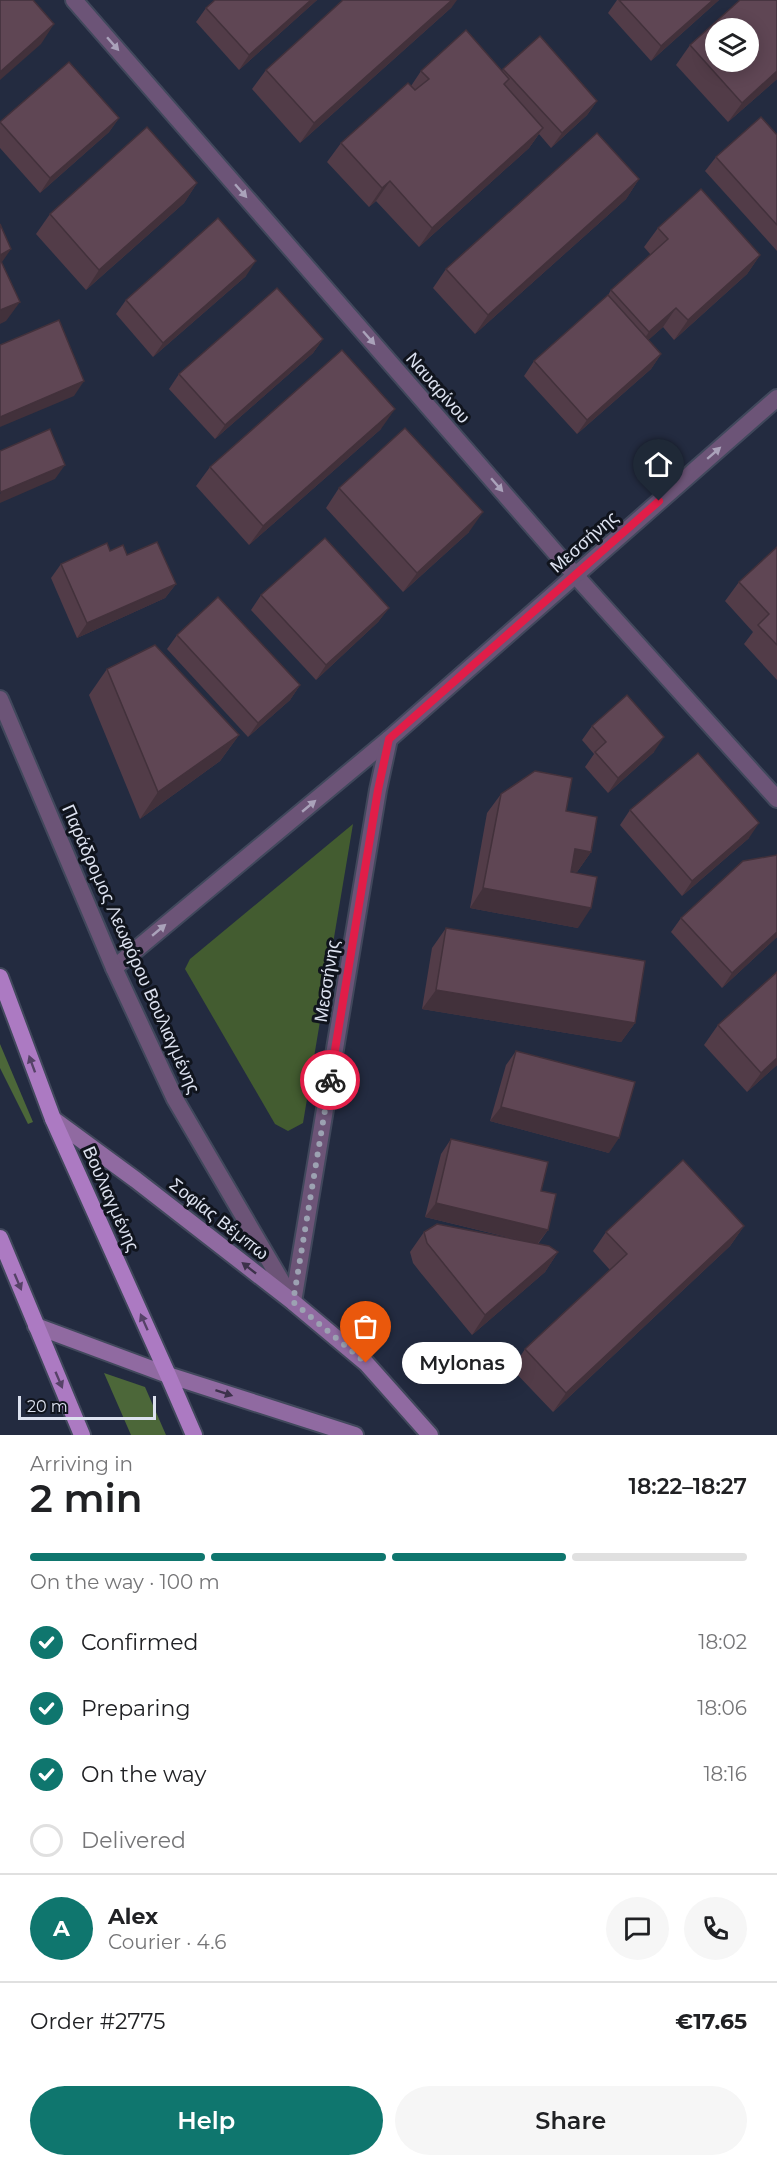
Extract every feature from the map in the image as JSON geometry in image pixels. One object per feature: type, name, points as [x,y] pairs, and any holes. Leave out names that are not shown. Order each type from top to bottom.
[{"type":"main road","name":"Βουλιαγμένης","points":[[0,976],[53,1119],[194,1435]]},
{"type":"main road","name":"Σοφίας Βέμπω","points":[[53,1119],[136,1180],[293,1302],[366,1363],[430,1435]]},
{"type":"main road","points":[[0,1238],[82,1435]]},
{"type":"main road","points":[[36,1326],[168,1375],[354,1435]]},
{"type":"street","name":"Ναυαρίνου","points":[[74,0],[575,575],[777,799]]},
{"type":"street","name":"Μεσσήνης","points":[[114,968],[389,739],[777,398]]},
{"type":"street","name":"Παράδρομος Λεωφόρου Βουλιαγμένης","points":[[0,699],[114,968],[175,1099],[293,1302]]},
{"type":"street","name":"Μεσσήνης","points":[[293,1302],[378,790],[389,739]]},
{"type":"green space","points":[[353,824],[303,1123],[288,1131],[275,1124],[185,969],[190,959]]},
{"type":"green space","points":[[0,1044],[33,1122],[28,1124],[0,1068]]},
{"type":"green space","points":[[104,1373],[145,1387],[166,1435],[131,1435]]},
{"type":"building","points":[[0,0],[33,0],[54,24],[0,72]]},
{"type":"building","points":[[215,0],[311,0],[249,55],[206,8]]},
{"type":"building","points":[[343,0],[452,0],[314,123],[266,70]]},
{"type":"building","points":[[619,0],[713,0],[661,46]]},
{"type":"building","points":[[740,0],[777,0],[777,71],[742,103],[714,72],[759,72],[759,18],[720,18]]},
{"type":"building","points":[[466,30],[509,79],[504,84],[543,128],[432,228],[390,181],[382,188],[341,143],[408,83],[415,90],[429,79],[421,71]]},
{"type":"building","points":[[705,32],[705,62],[690,45]]},
{"type":"building","points":[[540,36],[597,101],[562,133],[503,69]]},
{"type":"building","points":[[69,62],[119,118],[50,178],[0,122]]},
{"type":"building","points":[[761,117],[777,135],[777,225],[716,157]]},
{"type":"building","points":[[147,127],[197,183],[99,270],[50,214]]},
{"type":"building","points":[[597,133],[639,179],[488,315],[446,269]]},
{"type":"building","points":[[701,189],[760,255],[688,320],[676,308],[649,332],[611,290],[668,239],[658,228]]},
{"type":"building","points":[[218,218],[256,261],[163,343],[126,300]]},
{"type":"building","points":[[0,224],[11,249],[0,255]]},
{"type":"building","points":[[0,259],[20,302],[0,310]]},
{"type":"building","points":[[277,288],[323,339],[225,425],[179,374]]},
{"type":"building","points":[[608,295],[661,354],[587,420],[534,361]]},
{"type":"building","points":[[59,320],[84,381],[0,417],[0,345]]},
{"type":"building","points":[[342,350],[395,409],[263,526],[210,467]]},
{"type":"building","points":[[405,428],[483,512],[417,573],[339,488]]},
{"type":"building","points":[[50,429],[65,465],[1,492],[0,451]]},
{"type":"building","points":[[325,538],[389,608],[326,665],[261,595]]},
{"type":"building","points":[[157,542],[176,584],[87,623],[61,564],[107,543],[110,551],[123,545],[127,555]]},
{"type":"building","points":[[777,547],[777,645],[758,625],[769,614],[739,582]]},
{"type":"building","points":[[218,597],[300,685],[258,723],[177,635]]},
{"type":"building","points":[[155,645],[239,735],[158,792],[107,669]]},
{"type":"building","points":[[627,695],[664,737],[618,778],[595,752],[606,742],[592,726]]},
{"type":"building","points":[[698,753],[759,823],[692,881],[630,810]]},
{"type":"building","points":[[535,771],[572,778],[566,811],[597,817],[591,852],[575,849],[571,872],[597,877],[591,908],[483,888],[501,794]]},
{"type":"building","points":[[777,855],[777,932],[732,973],[681,918],[743,861]]},
{"type":"building","points":[[446,928],[645,961],[635,1023],[436,990]]},
{"type":"building","points":[[777,972],[777,1058],[761,1073],[718,1025]]},
{"type":"building","points":[[516,1051],[635,1082],[619,1138],[501,1107]]},
{"type":"building","points":[[451,1139],[548,1162],[541,1191],[556,1194],[548,1230],[436,1203]]},
{"type":"building","points":[[683,1160],[744,1226],[566,1393],[525,1349],[627,1254],[606,1232]]},
{"type":"building","points":[[437,1224],[549,1246],[558,1252],[485,1315],[427,1243],[424,1232]]},
{"type":"way so far","points":[[330,1080],[293,1302],[366,1363]]},
{"type":"place","name":"Mylonas","points":[[366,1363]]},
{"type":"route","points":[[330,1080],[378,790],[389,739],[659,501]]}]
